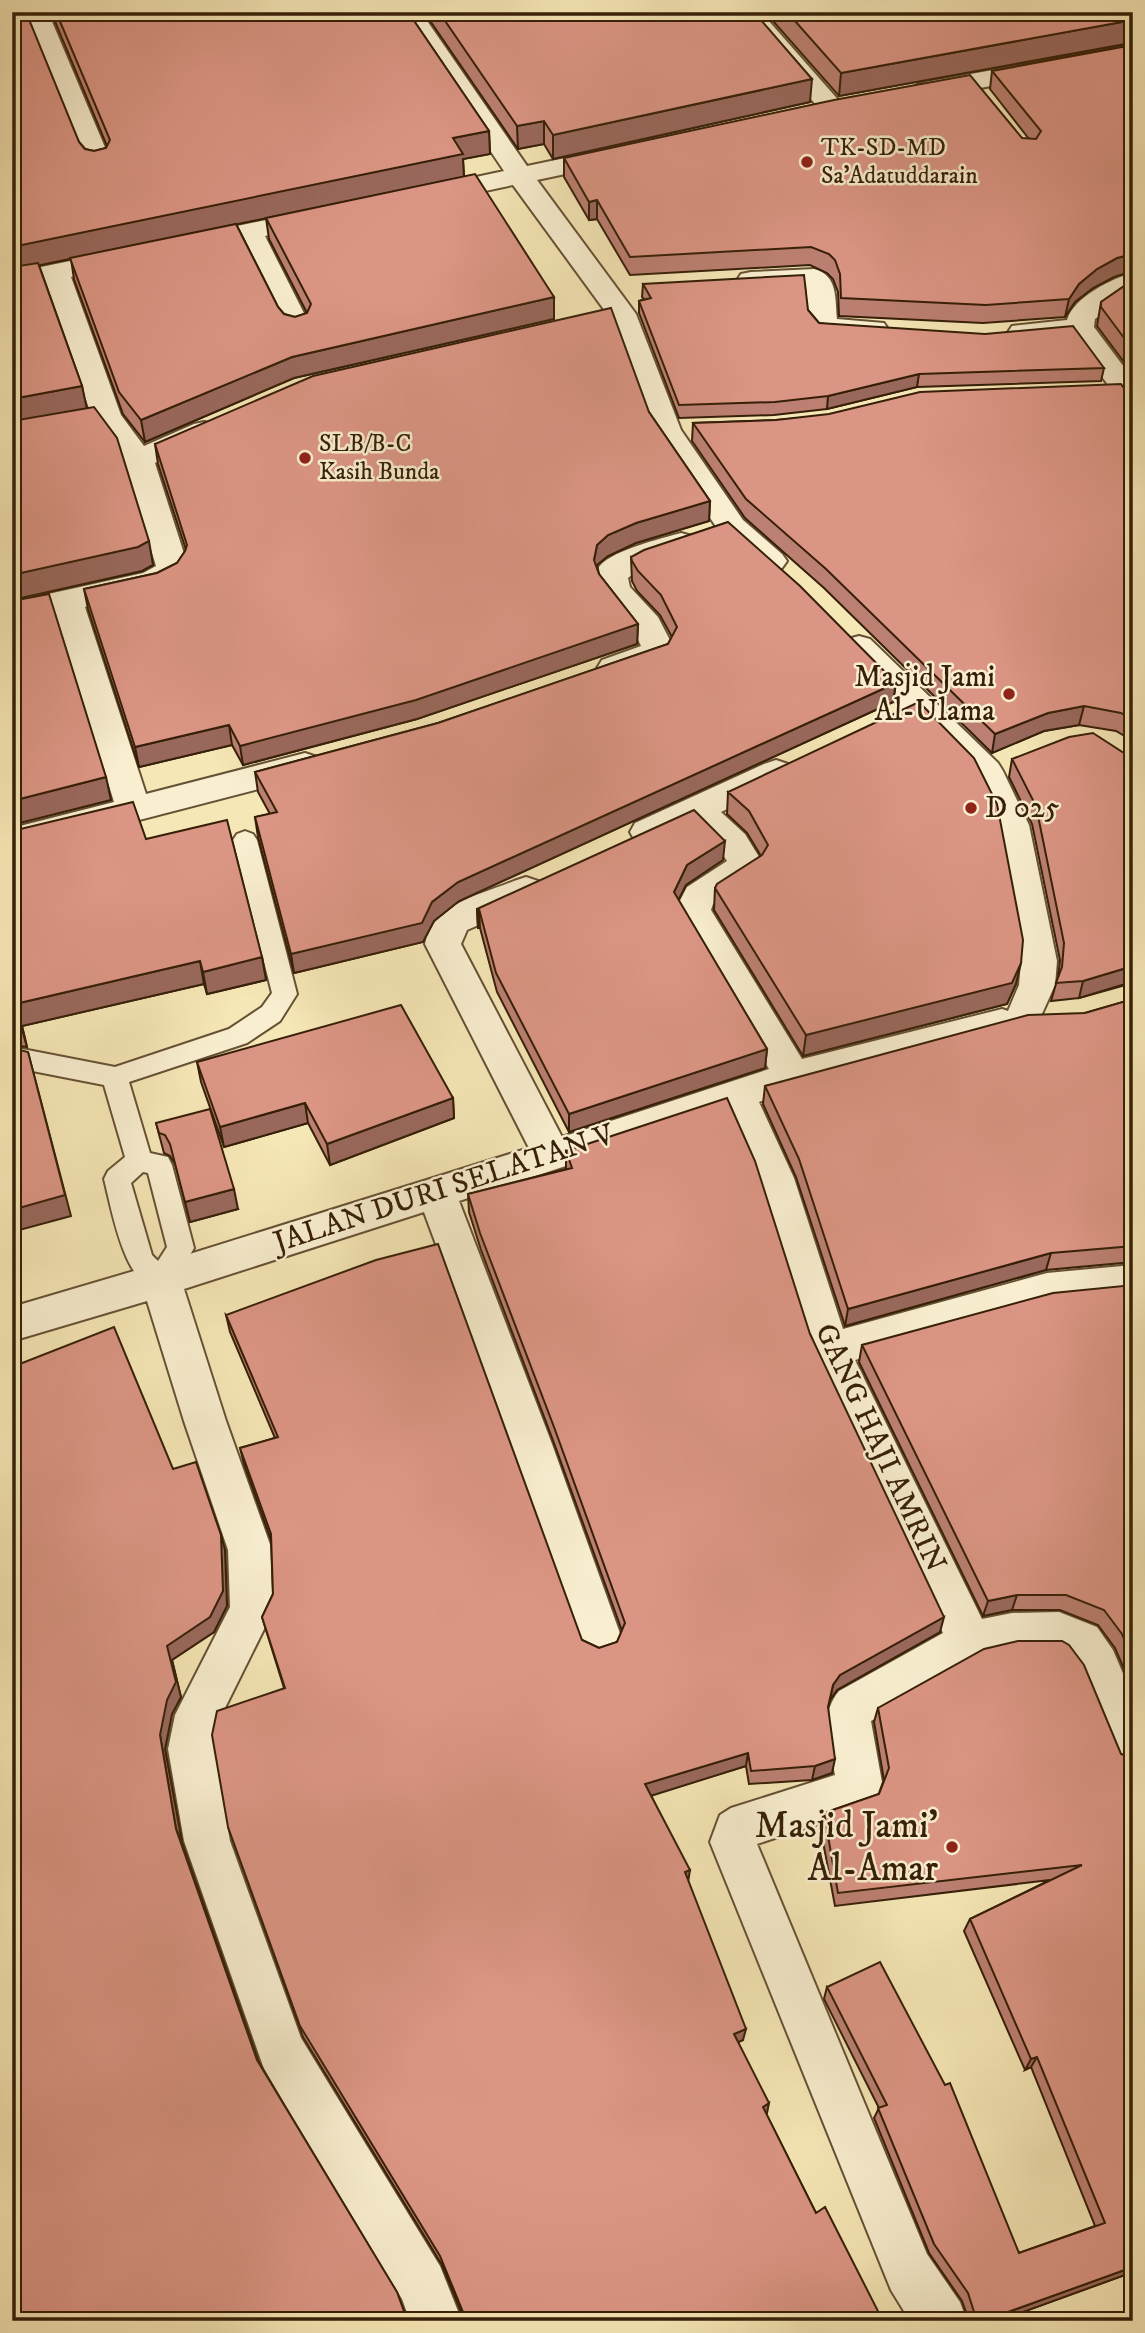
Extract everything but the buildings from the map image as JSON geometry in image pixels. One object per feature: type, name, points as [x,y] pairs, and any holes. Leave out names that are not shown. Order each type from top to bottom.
[{"type":"street","points":[[12,15],[26,12]]},
{"type":"street","points":[[36,12],[99,164]]},
{"type":"street","points":[[408,12],[520,176],[604,288],[610,317],[680,430],[732,527],[791,580]]},
{"type":"street","points":[[748,12],[832,108]]},
{"type":"street","points":[[908,94],[975,88],[1133,52]]},
{"type":"street","points":[[398,201],[642,149]]},
{"type":"street","points":[[12,281],[344,212]]},
{"type":"street","points":[[249,232],[297,327]]},
{"type":"street","points":[[12,613],[152,581],[169,573],[172,566],[139,459],[94,420],[55,272]]},
{"type":"street","points":[[729,281],[814,277],[819,281],[823,323],[828,327],[905,332]]},
{"type":"street","points":[[1120,394],[1080,327],[1081,316],[1096,303],[1133,281]]},
{"type":"street","points":[[604,288],[638,285]]},
{"type":"street","points":[[996,334],[1080,327]]},
{"type":"street","points":[[139,459],[230,420]]},
{"type":"street","points":[[589,677],[655,653],[658,648],[647,624],[613,587],[613,570],[631,560],[732,527]]},
{"type":"street","points":[[67,599],[134,811]]},
{"type":"street","name":"JALAN DURI SELATAN V","points":[[12,1324],[161,1280],[552,1156],[793,1076],[1040,1019],[1037,985],[1039,961],[998,766],[918,706],[840,627]]},
{"type":"street","points":[[883,722],[918,706]]},
{"type":"street","points":[[12,841],[333,757]]},
{"type":"street","points":[[624,843],[801,760]]},
{"type":"street","points":[[696,809],[733,843],[747,865],[699,896],[693,910],[793,1076]]},
{"type":"street","points":[[552,877],[454,921],[445,932],[443,944],[552,1156]]},
{"type":"street","name":"GANG HAJI AMRIN","points":[[737,1094],[775,1178],[830,1350],[970,1642]]},
{"type":"street","points":[[436,1191],[531,1444],[600,1639]]},
{"type":"street","points":[[161,1280],[205,1421],[250,1550],[252,1609],[198,1715],[191,1749],[207,1842],[281,2052],[422,2284],[436,2321]]},
{"type":"street","points":[[830,1350],[1047,1290],[1133,1282]]},
{"type":"street","points":[[941,2321],[909,2272],[733,1842],[736,1831],[747,1824],[857,1790],[859,1782],[849,1713],[855,1706],[970,1642],[1012,1633],[1059,1632],[1081,1642],[1097,1665],[1133,1752]]},
{"type":"lane","points":[[12,1058],[115,1077],[238,1036],[271,1014],[285,994],[245,840]]},
{"type":"lane","points":[[115,1077],[139,1161]]},
{"type":"lane","points":[[139,1161],[159,1165],[181,1248],[161,1280],[140,1261],[117,1179],[139,1161]]},
{"type":"place","name":"TK-SD-MD Sa'Adatuddarain","points":[[807,162]]},
{"type":"place","name":"SLB/B-C Kasih Bunda","points":[[305,458]]},
{"type":"place","name":"Masjid Jami Al-Ulama","points":[[1009,694]]},
{"type":"place","name":"D 025","points":[[971,808]]},
{"type":"place","name":"Masjid Jami' Al-Amar","points":[[952,1847]]}]
